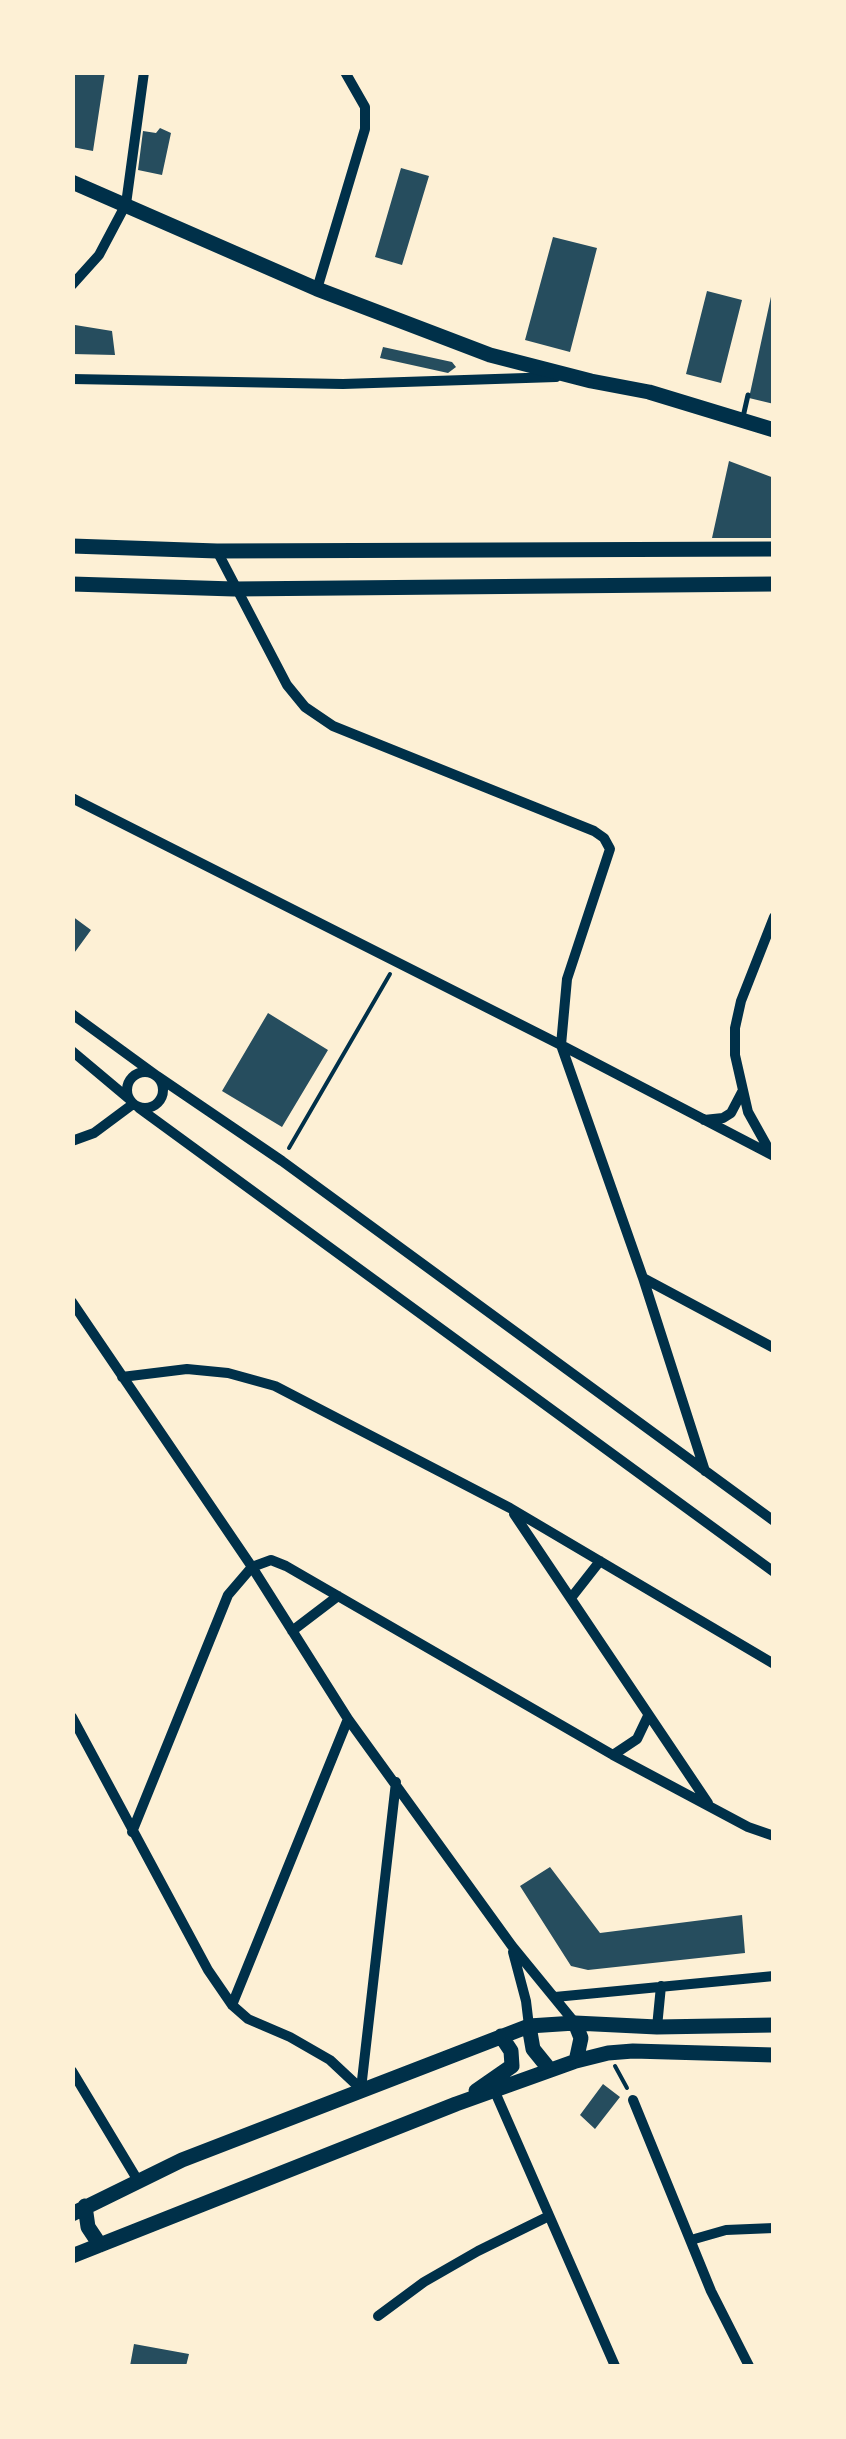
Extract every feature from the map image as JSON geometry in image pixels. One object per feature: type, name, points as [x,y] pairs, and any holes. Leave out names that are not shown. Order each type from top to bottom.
[{"type":"main road","points":[[72,182],[317,289],[490,355],[649,392],[774,430]]},
{"type":"main road","points":[[72,546],[216,551],[774,549]]},
{"type":"main road","points":[[72,584],[234,589],[774,584]]},
{"type":"main road","points":[[575,2023],[581,2038],[576,2061]]},
{"type":"main road","points":[[100,2245],[76,2212],[136,2180],[528,2026],[774,2024]]},
{"type":"main road","points":[[528,2026],[533,2050],[550,2070]]},
{"type":"main road","points":[[456,2104],[512,2066],[511,2051],[501,2036]]},
{"type":"main road","points":[[72,2271],[78,2254],[456,2104],[576,2061],[608,2052],[774,2054]]},
{"type":"street","points":[[72,285],[99,255],[126,204],[144,72]]},
{"type":"street","points":[[317,289],[365,129],[366,108],[346,72]]},
{"type":"street","points":[[72,379],[344,384],[572,376]]},
{"type":"street","points":[[216,551],[287,685],[305,707],[332,726],[594,831],[610,849],[567,979],[561,1045],[705,1470]]},
{"type":"street","points":[[72,798],[773,1156]]},
{"type":"street","points":[[773,1156],[748,1112],[735,1056],[735,1028],[741,1001],[774,917]]},
{"type":"street","points":[[72,1014],[282,1160],[774,1521]]},
{"type":"street","points":[[72,1051],[134,1104],[774,1572]]},
{"type":"street","points":[[72,1141],[94,1133],[134,1104],[150,1108],[162,1097],[163,1086],[157,1076],[146,1072],[134,1076],[127,1086],[134,1104]]},
{"type":"street","points":[[702,1120],[722,1118],[731,1112],[742,1091]]},
{"type":"street","points":[[643,1278],[774,1348]]},
{"type":"street","points":[[72,1302],[252,1567],[348,1720],[512,1946],[575,2023]]},
{"type":"street","points":[[122,1377],[187,1369],[275,1386],[510,1508],[774,1664]]},
{"type":"street","points":[[510,1508],[708,1804]]},
{"type":"street","points":[[132,1832],[228,1595],[252,1567],[271,1560],[613,1755],[748,1828],[774,1836]]},
{"type":"street","points":[[571,1598],[600,1560]]},
{"type":"street","points":[[292,1631],[338,1596]]},
{"type":"street","points":[[613,1755],[637,1739],[648,1716]]},
{"type":"street","points":[[72,1717],[208,1970],[232,2005],[248,2019],[330,2060],[361,2089]]},
{"type":"street","points":[[232,2005],[348,1720]]},
{"type":"street","points":[[361,2089],[396,1782]]},
{"type":"street","points":[[512,1946],[528,2026]]},
{"type":"street","points":[[555,1997],[774,1976]]},
{"type":"street","points":[[656,2027],[661,1986]]},
{"type":"street","points":[[72,2071],[136,2180]]},
{"type":"street","points":[[495,2092],[614,2366]]},
{"type":"street","points":[[633,2100],[711,2291],[749,2366]]},
{"type":"street","points":[[378,2316],[424,2282],[504,2236],[547,2217]]},
{"type":"street","points":[[691,2240],[726,2230],[774,2228]]},
{"type":"lane","points":[[742,420],[748,395]]},
{"type":"path","points":[[282,1160],[396,964]]},
{"type":"path","points":[[608,2052],[633,2100]]},
{"type":"building","points":[[72,72],[105,72],[93,151],[72,147]]},
{"type":"building","points":[[160,128],[171,133],[162,175],[138,170],[143,131],[156,133]]},
{"type":"building","points":[[401,168],[429,176],[402,265],[375,257]]},
{"type":"building","points":[[553,237],[597,248],[570,352],[525,340]]},
{"type":"building","points":[[707,291],[742,300],[721,383],[686,374]]},
{"type":"building","points":[[774,292],[774,404],[749,398]]},
{"type":"building","points":[[75,325],[112,331],[115,355],[72,354]]},
{"type":"building","points":[[383,347],[452,362],[456,367],[448,373],[380,358]]},
{"type":"building","points":[[729,461],[774,478],[774,538],[712,538]]},
{"type":"building","points":[[72,916],[91,930],[72,956]]},
{"type":"building","points":[[268,1013],[328,1050],[282,1127],[222,1091]]},
{"type":"building","points":[[550,1867],[600,1933],[742,1915],[745,1953],[588,1970],[571,1966],[520,1886]]},
{"type":"building","points":[[603,2084],[620,2097],[595,2129],[580,2115]]},
{"type":"building","points":[[134,2344],[189,2354],[186,2366],[130,2366]]}]
